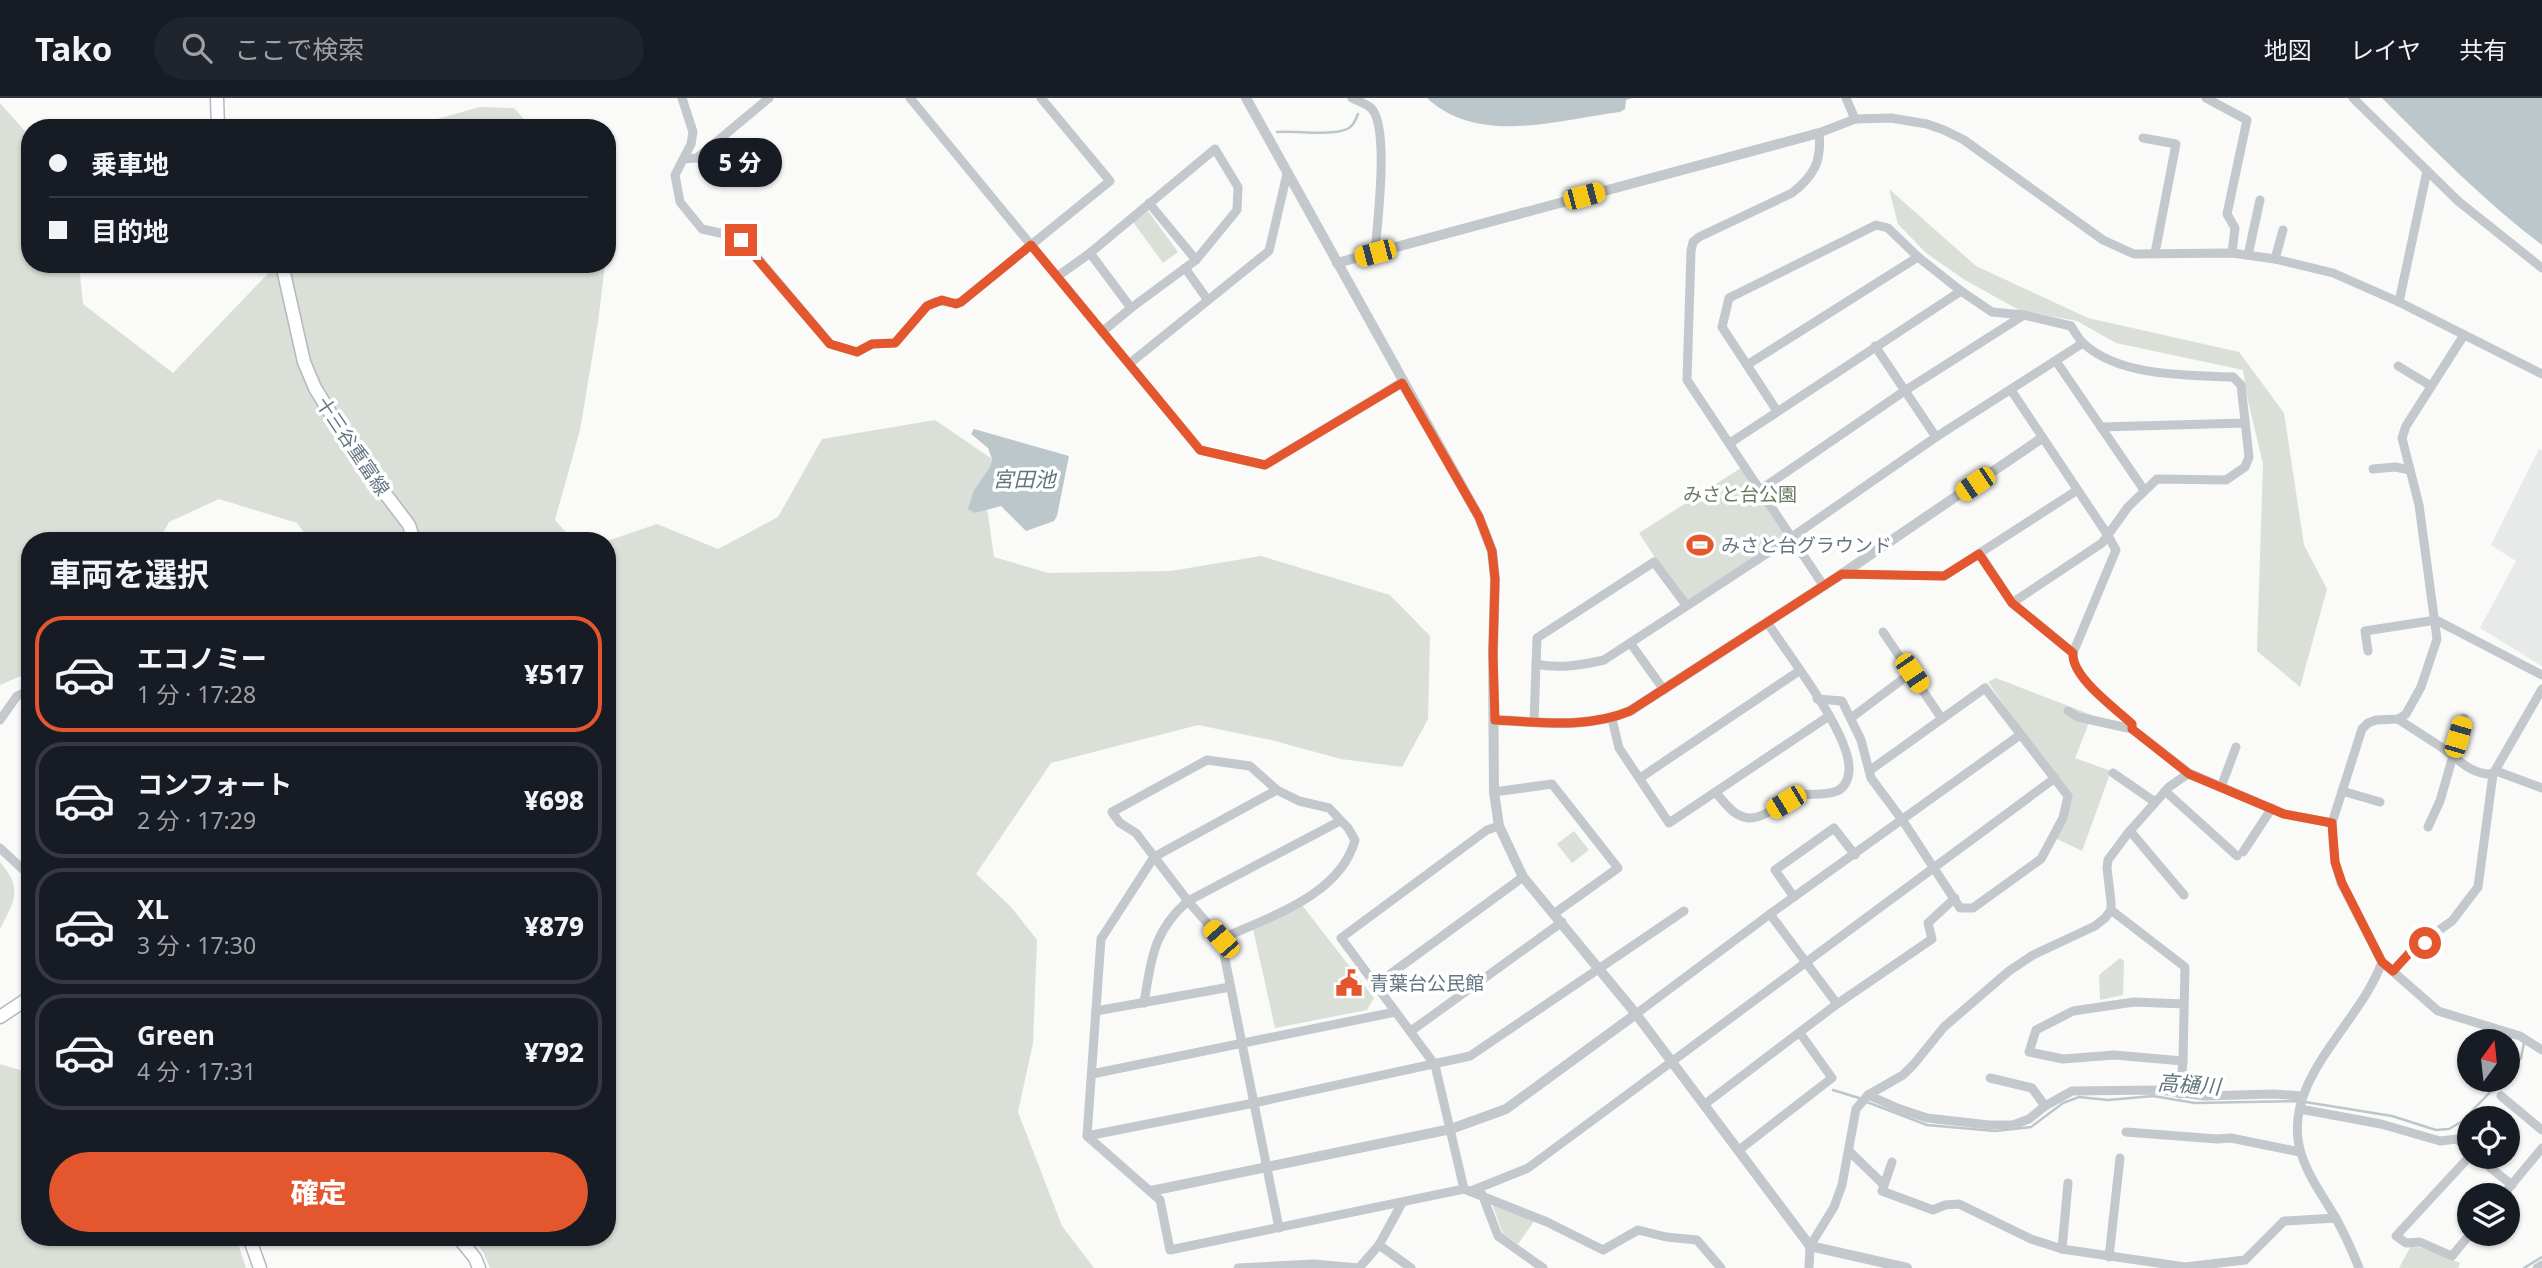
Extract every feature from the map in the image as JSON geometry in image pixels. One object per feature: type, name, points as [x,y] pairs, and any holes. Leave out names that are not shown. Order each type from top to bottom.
[{"type":"main road","points":[[217,98],[218,119]]},
{"type":"main road","name":"十三谷重富線","points":[[284,273],[304,362],[315,388],[356,455],[409,525],[411,532]]},
{"type":"main road","points":[[0,1017],[21,1004]]},
{"type":"main road","points":[[252,1246],[260,1268]]},
{"type":"main road","points":[[465,1246],[479,1268]]},
{"type":"street","points":[[682,98],[693,132],[691,144],[675,175],[677,194],[693,220],[702,229],[741,240],[830,344],[857,352],[872,344],[895,343],[933,301],[961,302],[1110,181],[1041,98]]},
{"type":"street","points":[[684,159],[697,158],[769,98]]},
{"type":"street","points":[[910,98],[1200,450],[1265,465],[1402,383]]},
{"type":"street","points":[[1246,98],[1402,383],[1479,517],[1492,551],[1495,579],[1494,792],[1499,826],[1524,877],[1600,967],[1810,1246],[1903,1268]]},
{"type":"street","points":[[1352,98],[1371,108],[1377,120],[1381,149],[1375,253]]},
{"type":"street","points":[[1846,98],[1855,119]]},
{"type":"street","points":[[2206,98],[2247,120],[2227,214],[2235,228],[2232,253]]},
{"type":"street","points":[[2353,98],[2458,201],[2542,268]]},
{"type":"street","points":[[1337,263],[1819,132],[1855,119],[1907,119],[1944,130],[1964,140],[2103,240],[2134,254],[2232,253],[2276,259],[2333,273],[2399,302],[2542,374]]},
{"type":"street","points":[[1819,132],[1821,150],[1814,170],[1805,183],[1792,193],[1693,242],[1686,370],[1687,380],[1823,585]]},
{"type":"street","points":[[2143,138],[2176,145],[2155,253]]},
{"type":"street","points":[[1058,276],[1090,253],[1215,149],[1238,187],[1237,210],[1196,260],[1102,332]]},
{"type":"street","points":[[2399,302],[2427,171]]},
{"type":"street","points":[[1129,364],[1269,251],[1287,174]]},
{"type":"street","points":[[2248,255],[2260,200]]},
{"type":"street","points":[[1149,203],[1196,260]]},
{"type":"street","points":[[1777,411],[1722,327],[1729,298],[1876,225],[1888,228],[1918,257],[1992,312],[2024,315],[2071,326],[2083,343],[2112,362],[2157,372],[2233,377],[2241,385],[2249,457],[2245,467],[2227,480],[2158,479],[2128,507],[2102,543],[2012,603]]},
{"type":"street","points":[[2276,259],[2283,230]]},
{"type":"street","points":[[1090,253],[1131,308]]},
{"type":"street","points":[[1747,365],[1918,257]]},
{"type":"street","points":[[1185,268],[1207,299]]},
{"type":"street","points":[[1730,443],[1961,291]]},
{"type":"street","points":[[1760,490],[1906,390],[2024,315]]},
{"type":"street","points":[[2464,335],[2406,426],[2402,438],[2420,505],[2437,639],[2429,666],[2406,714],[2398,719],[2376,720],[2362,729],[2332,823],[2335,862],[2342,883],[2382,962],[2438,1011],[2525,1038],[2542,1050]]},
{"type":"street","points":[[1536,664],[1547,667],[1579,666],[1604,660],[1792,537],[1936,437],[2083,343]]},
{"type":"street","points":[[1875,346],[1936,437]]},
{"type":"street","points":[[2056,361],[2144,490]]},
{"type":"street","points":[[2398,366],[2431,386]]},
{"type":"street","points":[[2011,390],[2116,550],[2073,653],[2073,660],[2084,681],[2132,724],[2132,729]]},
{"type":"street","points":[[2101,427],[2245,423]]},
{"type":"street","points":[[1495,720],[1586,723],[1612,719],[1630,711],[1842,574],[2042,438]]},
{"type":"street","points":[[2373,469],[2395,467],[2410,470]]},
{"type":"street","points":[[1842,574],[1944,576],[2076,491]]},
{"type":"street","points":[[1979,554],[2012,603],[2073,653]]},
{"type":"street","points":[[1534,722],[1537,638],[1654,562],[1685,605]]},
{"type":"street","points":[[2368,651],[2365,631],[2436,620],[2542,675]]},
{"type":"street","points":[[1716,793],[1732,811],[1751,818],[1762,816],[1795,796],[1823,796],[1835,792],[1846,783],[1849,773],[1849,758],[1844,743],[1767,622]]},
{"type":"street","points":[[1883,632],[1942,719]]},
{"type":"street","points":[[1631,644],[1664,690]]},
{"type":"street","points":[[1640,778],[1799,671]]},
{"type":"street","points":[[1851,718],[1912,673]]},
{"type":"street","points":[[1817,699],[1842,701],[1861,740],[1869,771],[1871,778],[1903,821],[1959,908],[1973,908],[2041,859],[2063,818],[2068,796],[1985,688],[1869,771]]},
{"type":"street","points":[[2393,971],[2414,948],[2452,921],[2478,887],[2494,772],[2542,689]]},
{"type":"street","points":[[0,720],[21,694]]},
{"type":"street","points":[[2068,711],[2078,717],[2132,729],[2189,774],[2284,814],[2332,823]]},
{"type":"street","points":[[1612,719],[1619,748],[1669,822],[1829,716]]},
{"type":"street","points":[[2428,827],[2440,801],[2464,718]]},
{"type":"street","points":[[2398,719],[2474,771],[2494,772],[2542,788]]},
{"type":"street","points":[[1151,1191],[1451,1129],[1506,1109],[1770,914],[2020,735]]},
{"type":"street","points":[[2221,787],[2236,747]]},
{"type":"street","points":[[1221,939],[1297,904],[1319,890],[1352,853],[1355,840],[1329,808],[1299,801],[1277,790],[1250,766],[1207,760],[1112,812],[1120,823],[1136,833],[1221,939],[1279,1228]]},
{"type":"street","points":[[2113,774],[2155,802]]},
{"type":"street","points":[[1809,1268],[1810,1246],[1834,1207],[1842,1185],[1856,1109],[1868,1095],[1903,1075],[1944,1027],[2009,971],[2033,956],[2095,926],[2105,918],[2111,910],[2108,860],[2165,791],[2189,774]]},
{"type":"street","points":[[1087,1136],[1160,1200],[1170,1250],[1468,1190],[1528,1168],[2054,778]]},
{"type":"street","points":[[1411,1031],[1618,868],[1552,784],[1494,792]]},
{"type":"street","points":[[1087,1136],[1101,940],[1154,857],[1277,790]]},
{"type":"street","points":[[2165,791],[2240,854],[2272,808]]},
{"type":"street","points":[[2342,792],[2380,802]]},
{"type":"street","points":[[1144,1003],[1154,945],[1165,925],[1188,901],[1340,821]]},
{"type":"street","points":[[1468,1190],[1435,1065],[1341,938],[1487,830],[1499,826]]},
{"type":"street","points":[[1794,897],[1775,870],[1834,828],[1855,855]]},
{"type":"street","points":[[2130,831],[2183,895]]},
{"type":"street","points":[[0,848],[21,868]]},
{"type":"street","points":[[1374,986],[1524,877]]},
{"type":"street","points":[[1705,1104],[1837,1004],[1932,939],[1928,923],[1955,898]]},
{"type":"street","points":[[2111,910],[2185,967],[2180,1094]]},
{"type":"street","points":[[1087,1136],[1470,1056],[1684,911]]},
{"type":"street","points":[[1770,914],[1837,1004]]},
{"type":"street","points":[[2358,1268],[2336,1218],[2310,1176],[2300,1152],[2298,1132],[2301,1102],[2309,1079],[2368,992],[2382,962]]},
{"type":"street","points":[[1096,1011],[1230,987]]},
{"type":"street","points":[[2183,1060],[2114,1055],[2063,1059],[2029,1052],[2036,1030],[2073,1011],[2134,1002],[2184,1004]]},
{"type":"street","points":[[1092,1074],[1395,1012]]},
{"type":"street","points":[[1739,1150],[1832,1078],[1800,1033]]},
{"type":"street","points":[[1990,1078],[2032,1088],[2045,1106]]},
{"type":"street","points":[[1868,1095],[1927,1118],[2013,1125],[2029,1119],[2045,1106],[2073,1091],[2160,1090],[2204,1096],[2273,1094],[2440,1140],[2457,1139]]},
{"type":"street","points":[[2501,1096],[2542,1130]]},
{"type":"street","points":[[2126,1132],[2231,1138],[2300,1152]]},
{"type":"street","points":[[2514,1183],[2542,1149]]},
{"type":"street","points":[[1849,1152],[1884,1185]]},
{"type":"street","points":[[2109,1257],[2120,1158]]},
{"type":"street","points":[[1892,1162],[1882,1191],[1933,1210],[1945,1205],[1959,1204],[2031,1239],[2062,1249],[2185,1267],[2245,1260],[2284,1221],[2336,1218]]},
{"type":"street","points":[[2458,1169],[2396,1236],[2406,1243],[2420,1242],[2452,1256],[2460,1246]]},
{"type":"street","points":[[2492,1169],[2510,1183]]},
{"type":"street","points":[[2062,1249],[2068,1183]]},
{"type":"street","points":[[1468,1190],[1547,1222],[1603,1250],[1638,1230],[1666,1237],[1697,1240],[1721,1268]]},
{"type":"street","points":[[1482,1194],[1498,1236],[1543,1268]]},
{"type":"street","points":[[1238,1268],[1313,1264],[1359,1268],[1379,1245],[1402,1203]]},
{"type":"street","points":[[1379,1245],[1411,1268]]},
{"type":"street","points":[[2537,1268],[2542,1265]]},
{"type":"shaded area","points":[[2539,449],[2542,450],[2542,666],[2480,628],[2516,561],[2491,545]]},
{"type":"green space","points":[[0,103],[21,127],[21,273],[80,273],[83,304],[173,373],[268,273],[604,273],[580,430],[555,520],[566,532],[304,532],[297,523],[219,499],[169,522],[164,532],[21,532],[21,676],[0,685]]},
{"type":"green space","points":[[480,107],[514,108],[524,119],[437,119]]},
{"type":"green space","points":[[1889,189],[1976,266],[2088,318],[2239,352],[2284,413],[2304,545],[2327,589],[2300,687],[2257,651],[2263,464],[2243,370],[2116,343],[2077,321],[2019,310],[1965,280],[1926,253],[1898,224]]},
{"type":"green space","points":[[1148,211],[1178,252],[1163,263],[1133,222]]},
{"type":"green space","points":[[935,420],[992,459],[990,467],[974,490],[975,513],[987,508],[994,557],[1048,573],[1171,571],[1261,556],[1390,595],[1430,636],[1428,719],[1402,767],[1341,759],[1271,740],[1198,725],[1051,763],[976,874],[1011,907],[1037,940],[1033,1043],[1018,1112],[1062,1226],[1094,1268],[490,1268],[479,1246],[616,1246],[616,538],[657,524],[718,549],[778,517],[822,439]]},
{"type":"green space","name":"みさと台グラウンド","points":[[1744,466],[1792,537],[1686,605],[1639,533]]},
{"type":"green space","points":[[1996,678],[2092,715],[2075,758],[2111,771],[2082,851],[2053,837],[2068,796],[1988,682]]},
{"type":"green space","points":[[1574,831],[1589,850],[1572,863],[1557,844]]},
{"type":"green space","points":[[0,862],[12,880],[14,895],[0,929]]},
{"type":"green space","points":[[1302,905],[1374,998],[1367,1010],[1275,1028],[1253,929]]},
{"type":"green space","points":[[2120,958],[2124,961],[2123,995],[2100,1000],[2099,975]]},
{"type":"green space","points":[[0,1064],[21,1070],[21,1246],[239,1246],[246,1268],[0,1268]]},
{"type":"green space","points":[[1495,1204],[1535,1220],[1518,1244],[1503,1234],[1493,1206]]},
{"type":"green space","points":[[2411,1246],[2460,1263],[2458,1268],[2399,1268]]},
{"type":"water","points":[[1427,98],[1632,98],[1626,100],[1625,109],[1620,112],[1545,124],[1494,126],[1470,122],[1448,113]]},
{"type":"water","points":[[2382,98],[2542,98],[2542,245],[2479,193]]},
{"type":"water","name":"宮田池","points":[[974,429],[1069,456],[1054,521],[1026,531],[1001,506],[975,513],[968,509],[974,490],[990,467],[992,459],[988,448],[971,434]]},
{"type":"waterway","points":[[1277,132],[1342,131],[1355,122],[1358,114]]},
{"type":"waterway","name":"高樋川","points":[[2520,1059],[2524,1043]]},
{"type":"waterway","points":[[1833,1090],[1859,1098]]},
{"type":"waterway","name":"高樋川","points":[[1867,1102],[1927,1125],[1995,1131],[2031,1127],[2063,1103],[2079,1097],[2108,1100],[2153,1096],[2195,1103],[2299,1101],[2392,1116],[2436,1130],[2449,1129],[2461,1122],[2490,1092]]},
{"type":"waterway","points":[[2524,1268],[2542,1257]]},
{"type":"place","name":"みさと台グラウンド","points":[[1700,545]]},
{"type":"place","name":"青葉台公民館","points":[[1349,983]]},
{"type":"route","points":[[741,240],[830,344],[857,352],[872,344],[895,343],[933,301],[942,300],[956,304],[961,302],[1031,245],[1200,450],[1265,465],[1402,383],[1479,517],[1492,551],[1495,579],[1495,720],[1586,723],[1612,719],[1630,711],[1842,574],[1944,576],[1979,554],[2012,603],[2073,653],[2073,660],[2084,681],[2132,724],[2132,729],[2189,774],[2284,814],[2332,823],[2335,862],[2342,883],[2382,962],[2393,971],[2414,948],[2425,943]]},
{"type":"park label","name":"みさと台公園","points":[[1740,494]]}]
